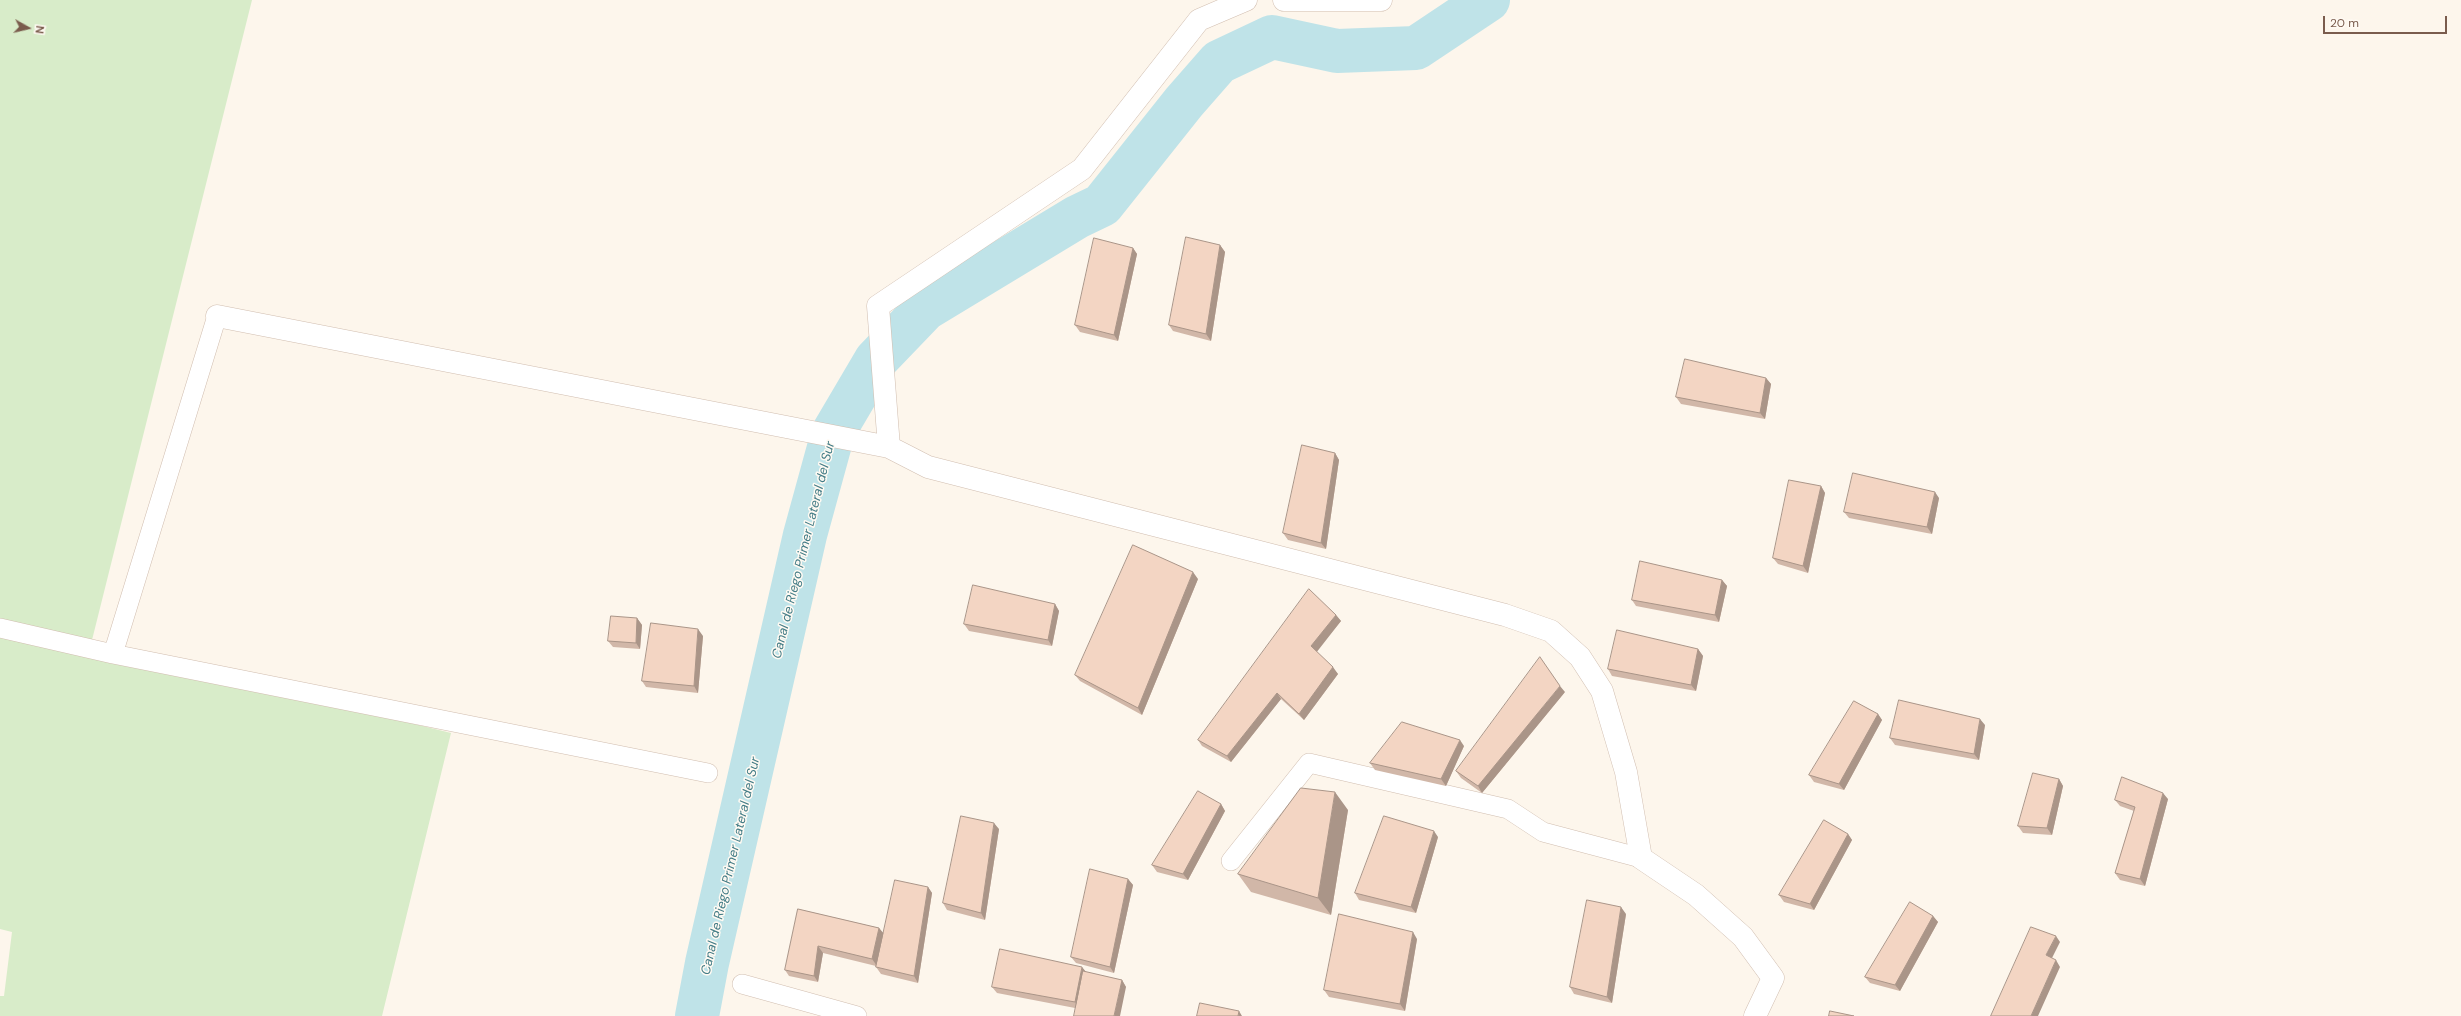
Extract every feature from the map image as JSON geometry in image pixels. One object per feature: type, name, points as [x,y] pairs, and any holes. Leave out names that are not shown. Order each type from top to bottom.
[{"type":"street","points":[[889,447],[878,306],[1082,170],[1199,20],[1246,0]]},
{"type":"street","points":[[1284,0],[1381,0]]},
{"type":"street","points":[[218,316],[889,447],[928,467],[1505,615],[1551,631],[1580,657],[1602,692],[1626,772],[1641,858],[1696,895],[1743,937],[1773,978],[1755,1016]]},
{"type":"lane","points":[[113,654],[218,316]]},
{"type":"lane","points":[[0,628],[113,654],[708,773]]},
{"type":"lane","points":[[1231,861],[1309,763],[1508,809],[1543,832],[1641,858]]},
{"type":"lane","points":[[742,984],[857,1016]]},
{"type":"green space","points":[[0,0],[252,0],[91,644],[451,733],[382,1016],[0,1016],[0,996],[4,996],[12,932],[0,929]]},
{"type":"building","points":[[1186,237],[1220,245],[1206,334],[1169,325]]},
{"type":"building","points":[[1094,238],[1133,248],[1114,335],[1075,325]]},
{"type":"building","points":[[1685,359],[1766,378],[1760,413],[1676,397]]},
{"type":"building","points":[[1302,445],[1335,453],[1321,543],[1283,533]]},
{"type":"building","points":[[1853,473],[1935,492],[1927,527],[1844,512]]},
{"type":"building","points":[[1789,480],[1821,486],[1803,566],[1773,558]]},
{"type":"building","points":[[1133,545],[1193,572],[1138,708],[1075,675]]},
{"type":"building","points":[[1640,561],[1722,580],[1715,615],[1632,600]]},
{"type":"building","points":[[973,585],[1055,604],[1048,640],[964,624]]},
{"type":"building","points":[[1309,589],[1336,615],[1311,646],[1333,667],[1299,714],[1277,693],[1227,756],[1198,740]]},
{"type":"building","points":[[611,616],[637,618],[636,643],[608,641]]},
{"type":"building","points":[[651,623],[698,629],[694,686],[642,681]]},
{"type":"building","points":[[1617,630],[1698,649],[1691,685],[1608,669]]},
{"type":"building","points":[[1540,657],[1560,686],[1478,786],[1456,771]]},
{"type":"building","points":[[1899,700],[1980,719],[1974,754],[1890,738]]},
{"type":"building","points":[[1854,701],[1878,714],[1839,784],[1809,775]]},
{"type":"building","points":[[1402,722],[1460,740],[1441,779],[1370,763]]},
{"type":"building","points":[[2033,773],[2059,779],[2047,828],[2018,826]]},
{"type":"building","points":[[2122,777],[2163,793],[2140,879],[2115,873],[2135,807],[2115,800]]},
{"type":"building","points":[[1301,788],[1335,792],[1318,898],[1238,874]]},
{"type":"building","points":[[1198,791],[1221,804],[1183,874],[1152,865]]},
{"type":"building","points":[[961,816],[994,823],[981,913],[943,903]]},
{"type":"building","points":[[1384,816],[1434,831],[1411,907],[1355,893]]},
{"type":"building","points":[[1824,820],[1848,834],[1810,904],[1779,895]]},
{"type":"building","points":[[1090,869],[1128,879],[1110,967],[1071,957]]},
{"type":"building","points":[[895,880],[928,887],[914,976],[876,967]]},
{"type":"building","points":[[1587,900],[1621,907],[1607,997],[1570,987]]},
{"type":"building","points":[[1910,902],[1933,916],[1895,985],[1865,977]]},
{"type":"building","points":[[798,909],[879,928],[872,959],[818,946],[814,976],[785,970]]},
{"type":"building","points":[[1339,914],[1413,932],[1400,1004],[1324,990]]},
{"type":"building","points":[[2031,927],[2056,936],[2046,955],[2056,960],[2031,1016],[1991,1016]]},
{"type":"building","points":[[1000,949],[1082,967],[1075,1002],[992,987]]},
{"type":"building","points":[[1083,971],[1122,980],[1114,1016],[1074,1016]]},
{"type":"building","points":[[1200,1003],[1239,1011],[1238,1016],[1197,1016]]},
{"type":"building","points":[[1830,1011],[1854,1016],[1829,1016]]},
{"type":"waterway","name":"Canal de Riego Primer Lateral del Sur","points":[[697,1016],[707,963],[805,535],[833,433],[876,360],[925,309],[1077,217],[1102,205],[1184,102],[1219,62],[1272,37],[1337,51],[1416,48],[1488,0]]}]
